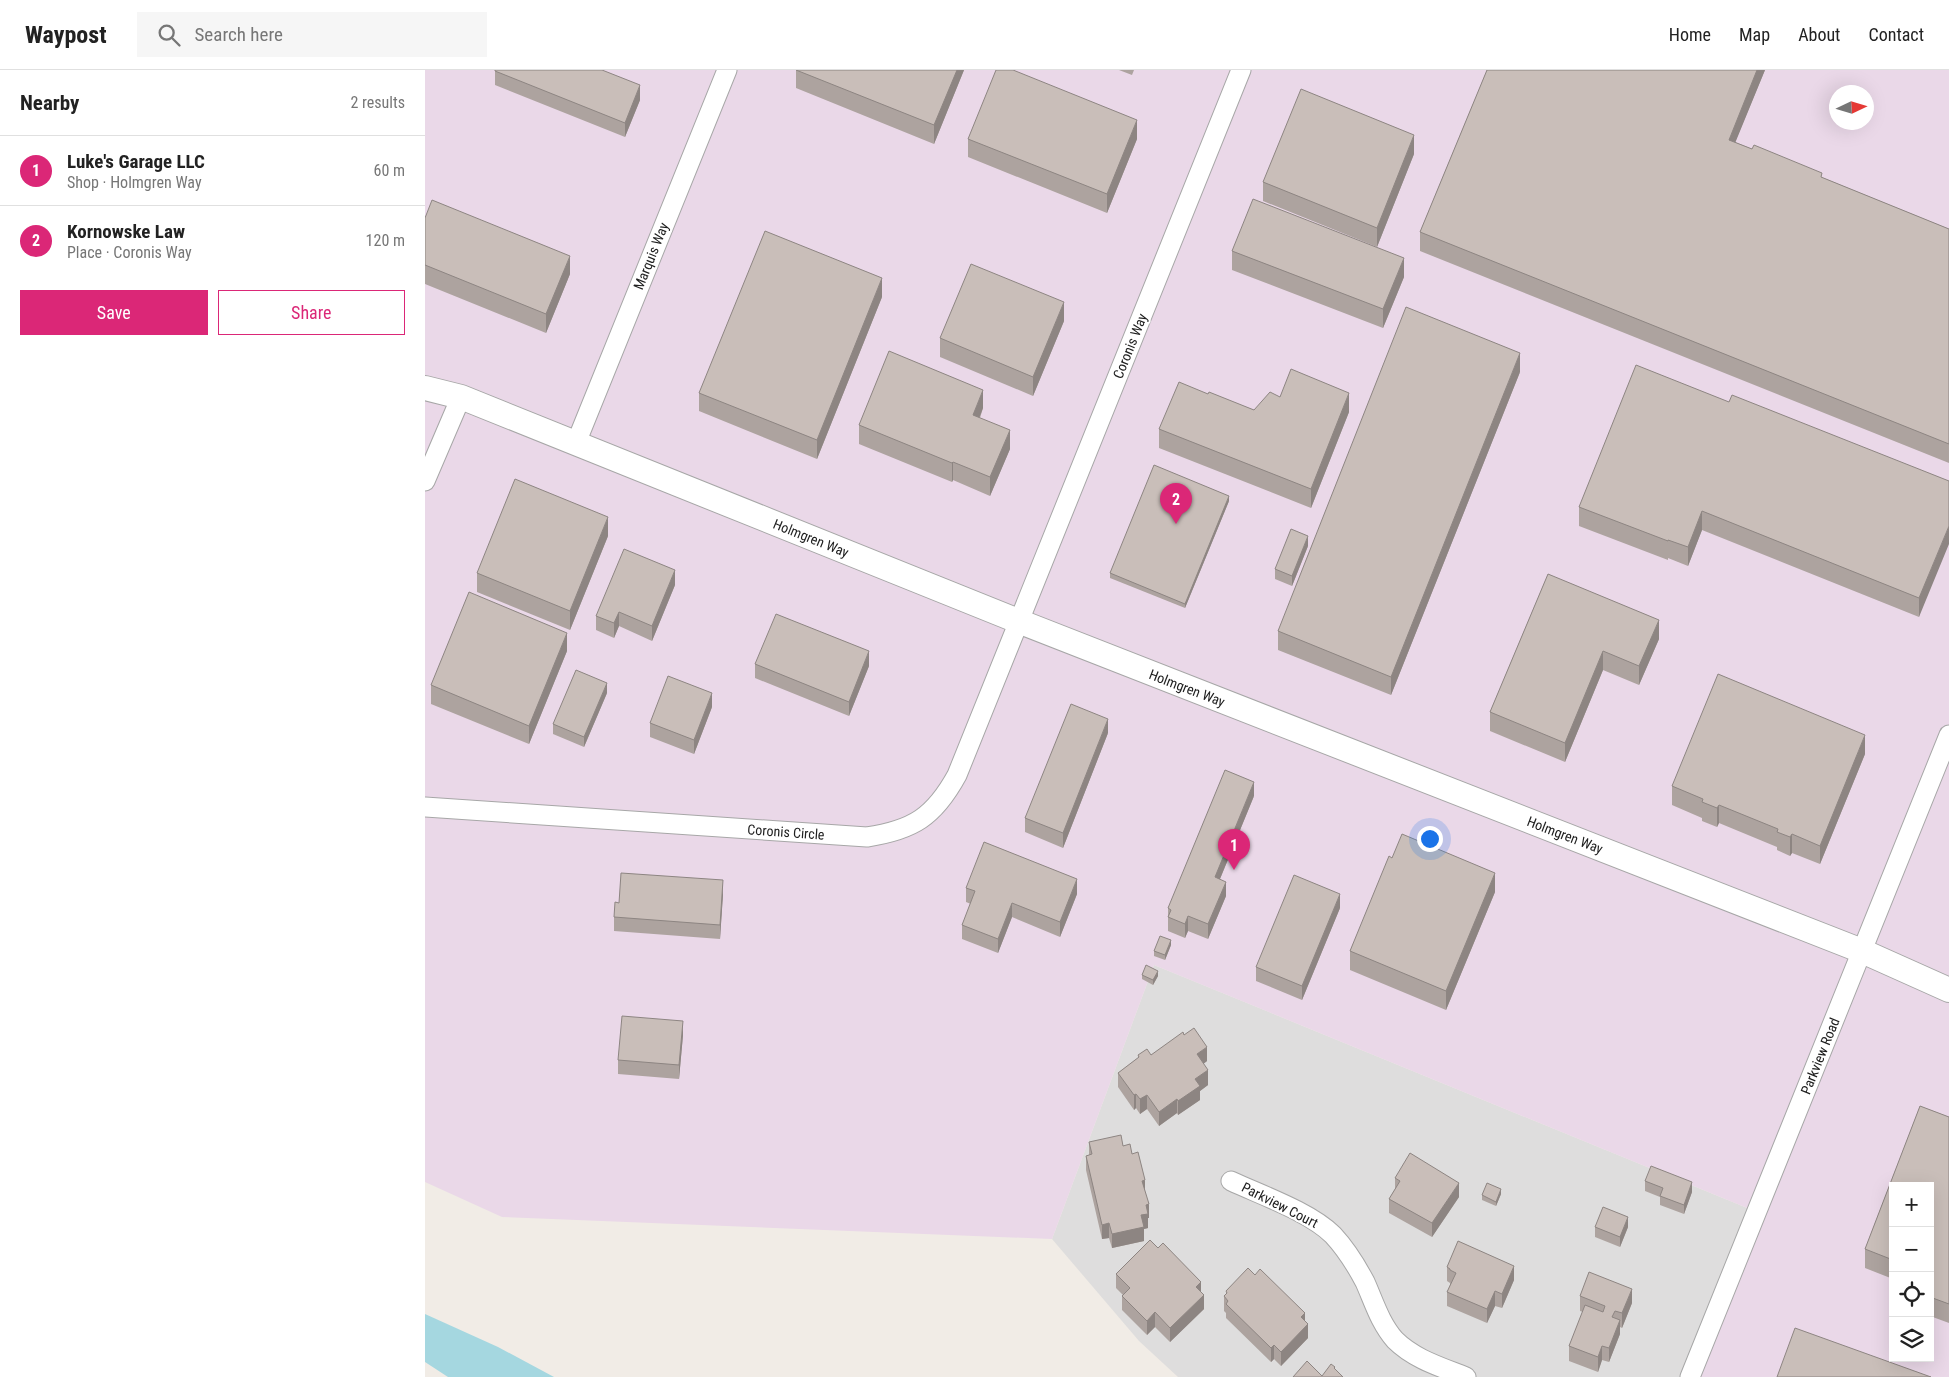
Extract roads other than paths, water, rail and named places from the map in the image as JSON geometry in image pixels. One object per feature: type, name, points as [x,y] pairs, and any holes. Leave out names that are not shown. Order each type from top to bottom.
[{"type":"street","name":"Marquis Way","points":[[576,443],[727,70]]},
{"type":"street","name":"Coronis Way","points":[[1019,621],[1241,70]]},
{"type":"street","name":"Holmgren Way","points":[[425,388],[461,397],[1019,621],[1862,951],[1949,990]]},
{"type":"street","points":[[425,481],[461,397]]},
{"type":"street","name":"Coronis Circle","points":[[425,807],[867,837],[890,834],[913,825],[930,813],[946,795],[957,775],[1019,621]]},
{"type":"street","name":"Parkview Road","points":[[1690,1377],[1949,735]]},
{"type":"street","name":"Parkview Court","points":[[1231,1181],[1307,1217],[1332,1234],[1350,1256],[1365,1282],[1381,1320],[1396,1341],[1424,1360],[1465,1377]]},
{"type":"water","points":[[425,1314],[498,1347],[554,1377],[448,1377],[425,1362]]},
{"type":"place","name":"Kornowske Law","points":[[1176,524]]},
{"type":"place","name":"Luke's Garage LLC","points":[[1234,870]]}]
